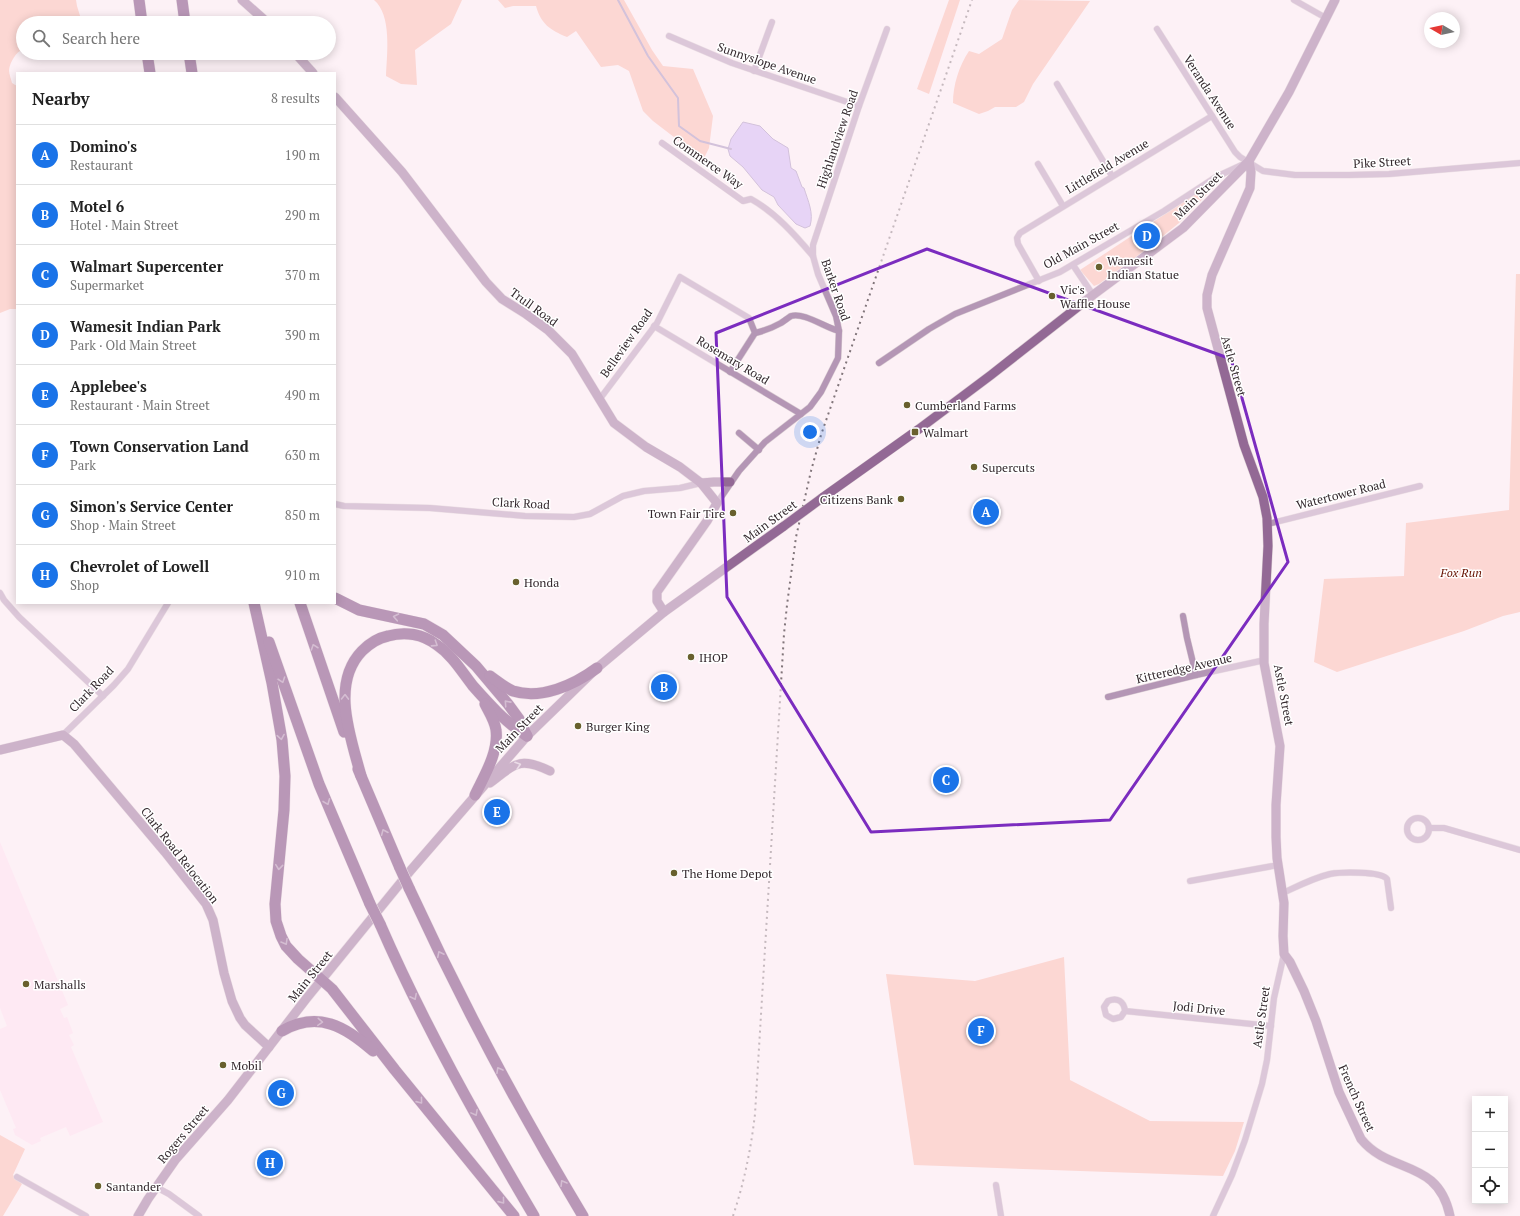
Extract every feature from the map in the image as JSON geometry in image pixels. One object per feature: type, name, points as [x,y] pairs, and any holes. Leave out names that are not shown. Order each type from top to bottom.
[{"type":"highway","points":[[139,0],[141,16]]},
{"type":"highway","points":[[182,0],[184,16]]},
{"type":"highway","points":[[148,60],[150,72]]},
{"type":"highway","points":[[190,60],[192,72]]},
{"type":"highway","points":[[336,598],[359,610],[428,625],[444,635],[476,666],[514,712],[523,726],[526,736]]},
{"type":"highway","points":[[254,604],[272,683],[282,740],[285,776],[284,810],[275,904],[276,921],[286,946],[298,959],[332,989],[395,1070],[514,1216]]},
{"type":"highway","points":[[257,604],[306,750],[370,904],[399,968],[479,1121],[534,1216]]},
{"type":"highway","points":[[300,604],[327,684],[361,776],[409,888],[487,1049],[583,1216]]},
{"type":"highway","points":[[361,776],[348,725],[345,692],[348,674],[358,656],[368,646],[380,638],[396,634],[408,634],[422,637],[434,642],[444,651],[474,687],[507,722],[526,736]]},
{"type":"highway","points":[[476,666],[505,687],[518,692],[531,694],[564,686],[586,676],[597,668]]},
{"type":"highway","points":[[474,687],[491,715],[496,730],[494,753],[475,795]]},
{"type":"highway","points":[[282,1031],[305,1022],[321,1021],[335,1025],[344,1029],[363,1042],[395,1070]]},
{"type":"street","points":[[242,0],[260,16]]},
{"type":"street","points":[[1294,0],[1326,18]]},
{"type":"street","name":"Main Street","points":[[235,1090],[322,979],[475,795],[526,736],[597,668],[664,612],[985,380],[1093,295],[1183,228],[1249,161],[1289,92],[1335,0]]},
{"type":"street","points":[[754,71],[772,22]]},
{"type":"street","name":"Highlandview Road","points":[[813,256],[813,244],[859,106],[887,29]]},
{"type":"street","name":"Veranda Avenue","points":[[1156,29],[1236,152],[1240,157],[1249,161]]},
{"type":"street","name":"Sunnyslope Avenue","points":[[669,36],[703,52],[754,71],[859,106]]},
{"type":"street","points":[[301,60],[312,72]]},
{"type":"street","points":[[1057,84],[1112,176]]},
{"type":"street","name":"Trull Road","points":[[336,98],[402,172],[486,282],[502,299],[548,330],[572,354],[614,423],[646,447],[680,467],[701,483],[717,503]]},
{"type":"street","name":"Littlefield Avenue","points":[[1038,281],[1018,244],[1017,238],[1020,232],[1212,116]]},
{"type":"street","name":"Commerce Way","points":[[662,143],[743,201],[751,199],[759,203],[786,226],[813,256]]},
{"type":"street","name":"Pike Street","points":[[1249,161],[1258,169],[1270,172],[1287,174],[1336,175],[1389,174],[1520,163]]},
{"type":"street","name":"Old Main Street","points":[[879,363],[929,329],[955,314],[1072,266],[1164,211],[1216,177],[1249,161]]},
{"type":"street","name":"Astle Street","points":[[1213,1216],[1232,1175],[1262,1084],[1267,1060],[1274,998],[1284,954],[1283,893],[1278,865],[1276,837],[1276,805],[1280,746],[1278,728],[1267,681],[1265,660],[1264,624],[1268,524],[1263,497],[1244,445],[1207,308],[1207,295],[1212,275],[1250,188],[1252,172],[1249,161]]},
{"type":"street","points":[[1038,164],[1062,206]]},
{"type":"street","name":"Barker Road","points":[[801,414],[810,406],[821,392],[838,358],[837,340],[839,331],[834,312],[818,274],[813,256]]},
{"type":"street","points":[[1072,266],[1093,295]]},
{"type":"street","name":"Belleview Road","points":[[599,400],[654,326],[680,277],[749,318],[755,333]]},
{"type":"street","points":[[730,372],[755,333],[767,330],[792,316],[799,316],[816,321],[831,329],[839,331]]},
{"type":"street","name":"Rosemary Road","points":[[654,326],[801,414]]},
{"type":"street","points":[[664,612],[657,601],[657,592],[707,521],[730,482],[776,433],[801,414]]},
{"type":"street","points":[[739,433],[759,450]]},
{"type":"street","points":[[701,483],[730,482]]},
{"type":"street","name":"Clark Road","points":[[336,504],[344,506],[437,508],[525,516],[574,517],[590,514],[623,496],[644,491],[680,488],[701,483]]},
{"type":"street","name":"Watertower Road","points":[[1268,524],[1420,486]]},
{"type":"street","points":[[0,593],[4,600],[19,617],[103,696]]},
{"type":"street","name":"Clark Road","points":[[63,735],[103,696],[128,668],[167,604]]},
{"type":"street","points":[[1183,616],[1196,675]]},
{"type":"street","name":"Kitteredge Avenue","points":[[1108,697],[1196,675],[1265,660]]},
{"type":"street","points":[[0,750],[63,735]]},
{"type":"street","name":"Clark Road Relocation","points":[[63,735],[74,744],[94,767],[206,904],[213,920],[224,973],[232,1001],[245,1025],[269,1047]]},
{"type":"street","points":[[475,795],[510,768],[520,763],[534,764],[550,771]]},
{"type":"street","points":[[1429,828],[1444,828],[1520,850]]},
{"type":"street","points":[[1190,881],[1278,865]]},
{"type":"street","points":[[1283,893],[1307,882],[1331,874],[1379,874],[1385,876],[1387,879],[1391,908]]},
{"type":"street","name":"French Street","points":[[1284,954],[1290,962],[1304,991],[1316,1021],[1339,1092],[1361,1139],[1376,1152],[1431,1180],[1440,1189],[1446,1200],[1450,1216]]},
{"type":"street","name":"Jodi Drive","points":[[1125,1011],[1271,1026]]},
{"type":"street","name":"Rogers Street","points":[[138,1216],[156,1187],[189,1143],[235,1090]]},
{"type":"street","points":[[17,1177],[86,1216]]},
{"type":"street","points":[[996,1185],[1000,1216]]},
{"type":"street","points":[[156,1187],[169,1194],[199,1216]]},
{"type":"highlighted area","points":[[927,249],[1231,359],[1288,562],[1110,820],[871,832],[727,597],[716,333]]},
{"type":"shaded area","points":[[743,122],[760,126],[773,139],[788,148],[791,168],[796,171],[809,202],[811,212],[810,226],[805,228],[796,224],[778,205],[774,197],[762,190],[743,167],[730,156],[728,149],[731,139]]},
{"type":"shaded area","points":[[0,842],[68,1005],[60,1009],[64,1018],[67,1017],[73,1033],[69,1035],[74,1045],[71,1047],[103,1122],[70,1136],[66,1127],[40,1138],[41,1141],[32,1145],[15,1135],[13,1129],[16,1128],[0,1090],[0,1029],[7,1026],[0,1008]]},
{"type":"green space","points":[[0,0],[76,0],[80,16],[16,16],[16,55],[12,61],[9,73],[12,83],[16,85],[16,309],[10,309],[0,313]]},
{"type":"green space","points":[[374,0],[462,0],[451,24],[415,50],[417,85],[401,84],[386,76],[386,25],[384,15]]},
{"type":"green space","points":[[498,0],[624,0],[652,50],[663,66],[693,69],[713,116],[709,148],[702,162],[643,111],[629,71],[618,65],[601,67],[576,31],[567,37],[551,29],[544,22],[536,6],[513,6],[505,8]]},
{"type":"green space","points":[[949,0],[960,0],[929,94],[917,89]]},
{"type":"green space","points":[[1019,0],[1090,1],[1033,84],[1024,102],[1016,107],[995,107],[979,114],[953,103],[957,76],[969,51],[979,54],[1002,39],[1012,10]]},
{"type":"green space","points":[[1215,181],[1217,184],[1179,223],[1147,249],[1099,284],[1094,286],[1080,270]]},
{"type":"green space","name":"Fox Run","points":[[1516,274],[1520,274],[1520,612],[1503,616],[1464,631],[1337,672],[1314,662],[1324,579],[1404,576],[1406,523],[1509,510]]},
{"type":"green space","points":[[1064,957],[1070,1080],[1150,1121],[1244,1122],[1235,1151],[1223,1176],[914,1165],[886,974],[975,981]]},
{"type":"green space","points":[[0,1135],[25,1149],[13,1175],[22,1184],[3,1216],[0,1216]]},
{"type":"waterway","points":[[618,0],[648,56],[678,98],[679,126],[700,141],[731,149]]},
{"type":"railway","points":[[733,1216],[747,1166],[755,1114],[784,634],[796,537],[821,435],[972,0]]},
{"type":"place","name":"Wamesit Indian Park","points":[[1147,236]]},
{"type":"place","name":"Wamesit Indian Statue","points":[[1099,267]]},
{"type":"place","name":"Vic's Waffle House","points":[[1052,296]]},
{"type":"place","name":"Cumberland Farms","points":[[907,405]]},
{"type":"place","name":"Walmart","points":[[915,432]]},
{"type":"place","name":"Supercuts","points":[[974,467]]},
{"type":"place","name":"Citizens Bank","points":[[901,499]]},
{"type":"place","name":"Domino's","points":[[986,512]]},
{"type":"place","name":"Town Fair Tire","points":[[733,513]]},
{"type":"place","name":"Honda","points":[[516,582]]},
{"type":"place","name":"IHOP","points":[[691,657]]},
{"type":"place","name":"Motel 6","points":[[664,687]]},
{"type":"place","name":"Burger King","points":[[578,726]]},
{"type":"place","name":"Walmart Supercenter","points":[[946,780]]},
{"type":"place","name":"Applebee's","points":[[497,812]]},
{"type":"place","name":"The Home Depot","points":[[674,873]]},
{"type":"place","name":"Marshalls","points":[[26,984]]},
{"type":"place","name":"Town Conservation Land","points":[[981,1031]]},
{"type":"place","name":"Mobil","points":[[223,1065]]},
{"type":"place","name":"Simon's Service Center","points":[[281,1093]]},
{"type":"place","name":"Chevrolet of Lowell","points":[[270,1163]]},
{"type":"place","name":"Santander","points":[[98,1186]]}]
